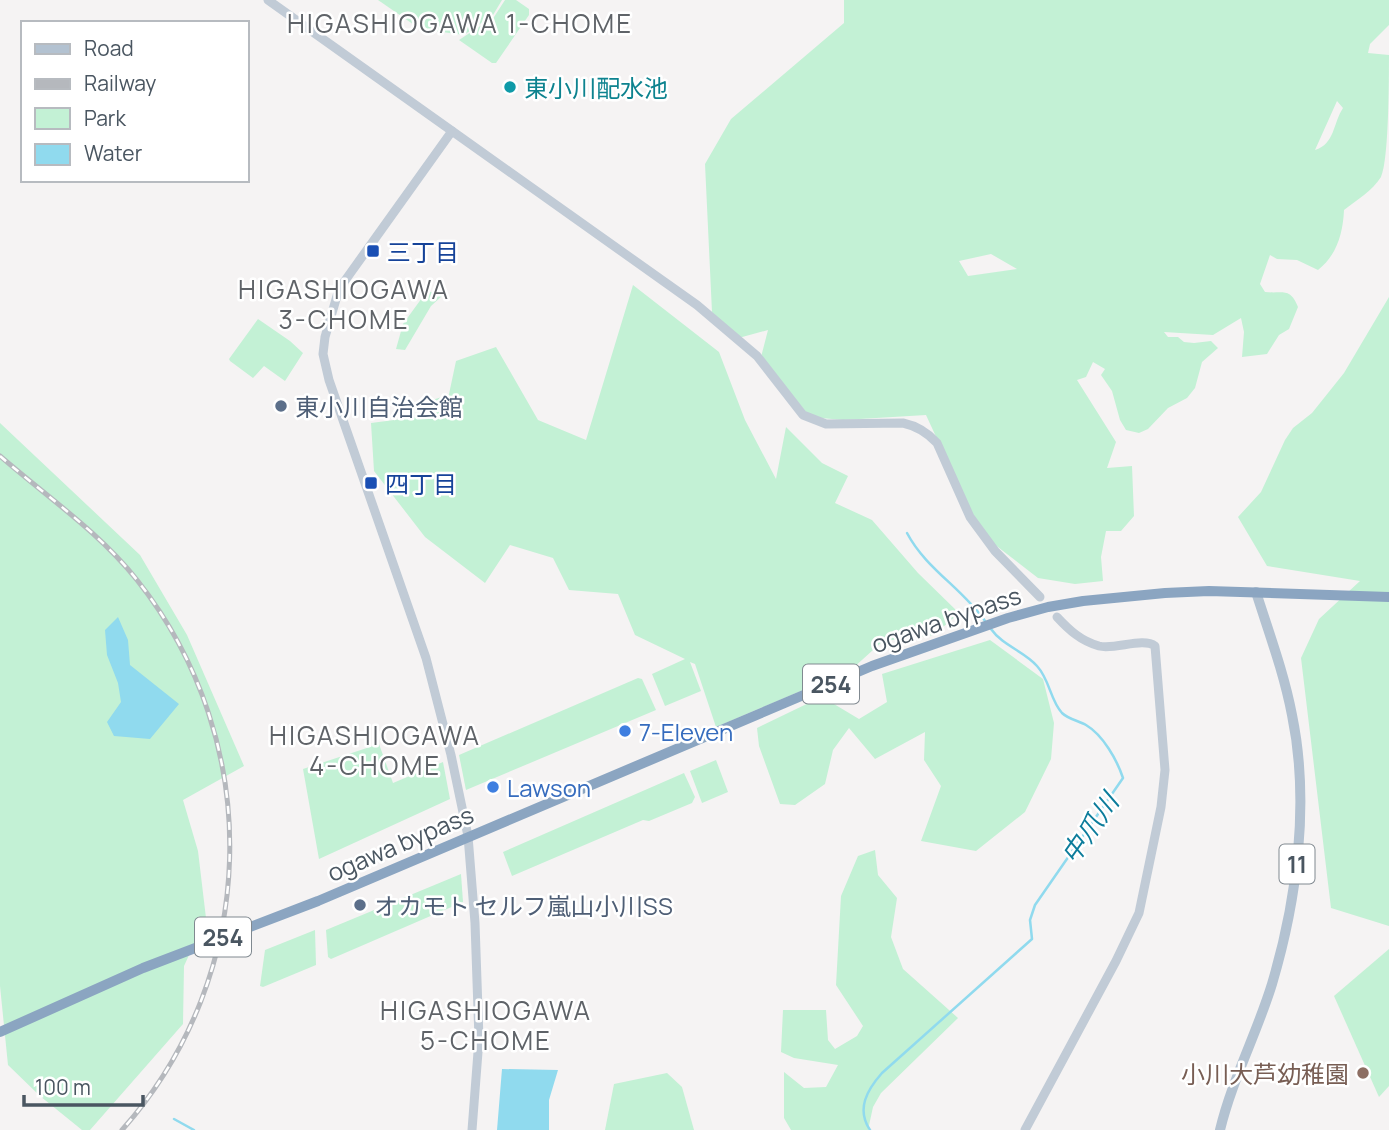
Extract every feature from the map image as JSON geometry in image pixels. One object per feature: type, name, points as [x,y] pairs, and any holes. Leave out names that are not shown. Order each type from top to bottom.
[{"type":"highway","name":"ogawa bypass","points":[[0,1032],[143,968],[304,906],[872,667],[1008,618],[1048,607],[1119,596],[1209,591],[1389,597]]},
{"type":"main road","name":"11","points":[[1220,1130],[1271,986],[1288,925],[1298,850],[1300,778],[1293,717],[1278,659],[1256,593]]},
{"type":"street","points":[[268,0],[697,305],[757,356],[803,415],[826,424],[903,423],[914,425],[930,435],[937,443],[970,517],[995,551],[1040,597]]},
{"type":"street","points":[[452,131],[339,289],[327,325],[323,354],[329,380],[426,658],[468,836],[475,923],[479,1039],[472,1130]]},
{"type":"street","points":[[1025,1130],[1139,913],[1161,807],[1165,770],[1154,646],[1148,642],[1099,646],[1077,636],[1057,617]]},
{"type":"green space","points":[[378,0],[502,0],[493,15],[464,35],[420,29]]},
{"type":"green space","points":[[505,0],[516,0],[529,9],[529,15],[496,63],[492,63],[459,40],[494,17]]},
{"type":"green space","points":[[844,0],[1389,0],[1389,25],[1370,44],[1368,53],[1389,55],[1384,168],[1381,177],[1369,191],[1344,210],[1338,243],[1330,258],[1318,270],[1297,260],[1277,259],[1270,255],[1260,284],[1265,292],[1292,296],[1298,307],[1289,329],[1279,335],[1267,354],[1242,357],[1244,332],[1241,318],[1213,335],[1164,332],[1168,337],[1178,337],[1184,342],[1211,341],[1218,348],[1202,362],[1195,388],[1187,398],[1168,408],[1148,429],[1139,433],[1126,430],[1120,420],[1112,391],[1101,375],[1105,369],[1093,362],[1086,377],[1077,380],[1116,442],[1107,468],[1132,466],[1134,516],[1121,531],[1106,531],[1101,557],[1103,581],[1075,584],[1038,578],[981,534],[926,415],[843,420],[810,417],[761,357],[768,330],[735,339],[712,312],[705,164],[731,119],[844,23]],"holes":[[[1337,101],[1343,108],[1333,132],[1326,143],[1315,150]],[[991,254],[1017,269],[968,276],[959,261]]]},
{"type":"green space","points":[[633,285],[719,352],[745,420],[776,479],[786,427],[822,463],[848,476],[835,503],[872,520],[918,573],[959,613],[934,635],[883,641],[852,669],[716,727],[695,664],[690,662],[701,691],[665,706],[652,674],[685,659],[635,635],[618,594],[569,590],[553,558],[510,545],[485,583],[425,537],[374,471],[371,423],[425,416],[419,404],[442,397],[439,413],[445,413],[456,361],[496,347],[538,420],[586,440]]},
{"type":"green space","points":[[427,291],[443,295],[431,306],[405,350],[396,349],[403,324]]},
{"type":"green space","points":[[1389,297],[1389,926],[1331,908],[1301,658],[1319,619],[1360,581],[1267,566],[1238,517],[1261,492],[1293,428],[1312,413],[1344,373]]},
{"type":"green space","points":[[258,319],[303,353],[285,381],[264,366],[253,378],[229,359]]},
{"type":"green space","points":[[0,423],[140,555],[187,635],[244,766],[183,800],[198,851],[206,918],[184,966],[183,1024],[90,1130],[82,1130],[40,1096],[8,1065],[0,986]]},
{"type":"green space","points":[[990,640],[1043,679],[1054,723],[1051,759],[1025,812],[976,851],[921,841],[941,786],[924,760],[925,732],[875,759],[849,728],[833,750],[825,784],[795,805],[780,804],[759,746],[757,728],[817,699],[834,704],[859,719],[887,702],[882,674]]},
{"type":"green space","points":[[638,678],[642,679],[656,710],[466,790],[459,755]]},
{"type":"green space","points":[[379,744],[393,783],[443,762],[450,799],[319,859],[303,769]]},
{"type":"green space","points":[[716,760],[728,792],[702,803],[690,771]]},
{"type":"green space","points":[[684,773],[695,797],[692,803],[649,821],[643,820],[512,876],[503,852]]},
{"type":"green space","points":[[875,850],[878,875],[897,898],[891,937],[903,969],[958,1018],[881,1093],[873,1107],[868,1130],[791,1130],[784,1118],[784,1072],[804,1088],[826,1087],[838,1065],[794,1058],[781,1052],[783,1010],[826,1010],[828,1040],[835,1049],[857,1036],[863,1026],[836,985],[841,896],[858,856]]},
{"type":"green space","points":[[461,874],[463,902],[331,959],[328,957],[326,930]]},
{"type":"green space","points":[[315,930],[316,965],[260,986],[265,950]]},
{"type":"green space","points":[[1389,949],[1389,1086],[1379,1097],[1334,996]]},
{"type":"green space","points":[[667,1073],[682,1087],[694,1130],[605,1130],[614,1084]]},
{"type":"water","points":[[118,617],[128,640],[130,665],[179,704],[150,739],[114,736],[107,722],[121,702],[118,683],[107,655],[105,630]]},
{"type":"water","points":[[502,1069],[558,1070],[549,1100],[549,1130],[497,1130]]},
{"type":"waterway","name":"中爪川","points":[[907,533],[924,557],[966,598],[985,621]]},
{"type":"waterway","name":"中爪川","points":[[870,1130],[864,1107],[868,1093],[877,1079],[1032,939],[1030,920],[1035,905],[1123,778],[1104,741],[1092,729],[1062,713],[1037,666],[1001,640],[991,629]]},
{"type":"waterway","points":[[174,1119],[194,1130]]},
{"type":"railway","points":[[0,456],[89,530],[137,580],[179,644],[208,713],[225,785],[230,858],[221,931],[201,1002],[168,1069],[122,1130]]},
{"type":"place","name":"東小川配水池","points":[[510,87]]},
{"type":"place","name":"三丁目","points":[[373,251]]},
{"type":"place","name":"東小川自治会館","points":[[281,406]]},
{"type":"place","name":"四丁目","points":[[371,483]]},
{"type":"place","name":"7-Eleven","points":[[625,731]]},
{"type":"place","name":"Lawson","points":[[493,787]]},
{"type":"place","name":"オカモト セルフ嵐山小川SS","points":[[360,905]]},
{"type":"place","name":"小川大芦幼稚園","points":[[1363,1073]]},
{"type":"district","name":"HIGASHIOGAWA 1-CHOME","points":[[460,23]]},
{"type":"district","name":"HIGASHIOGAWA 3-CHOME","points":[[344,304]]},
{"type":"district","name":"HIGASHIOGAWA 4-CHOME","points":[[375,750]]},
{"type":"district","name":"HIGASHIOGAWA 5-CHOME","points":[[486,1025]]}]
